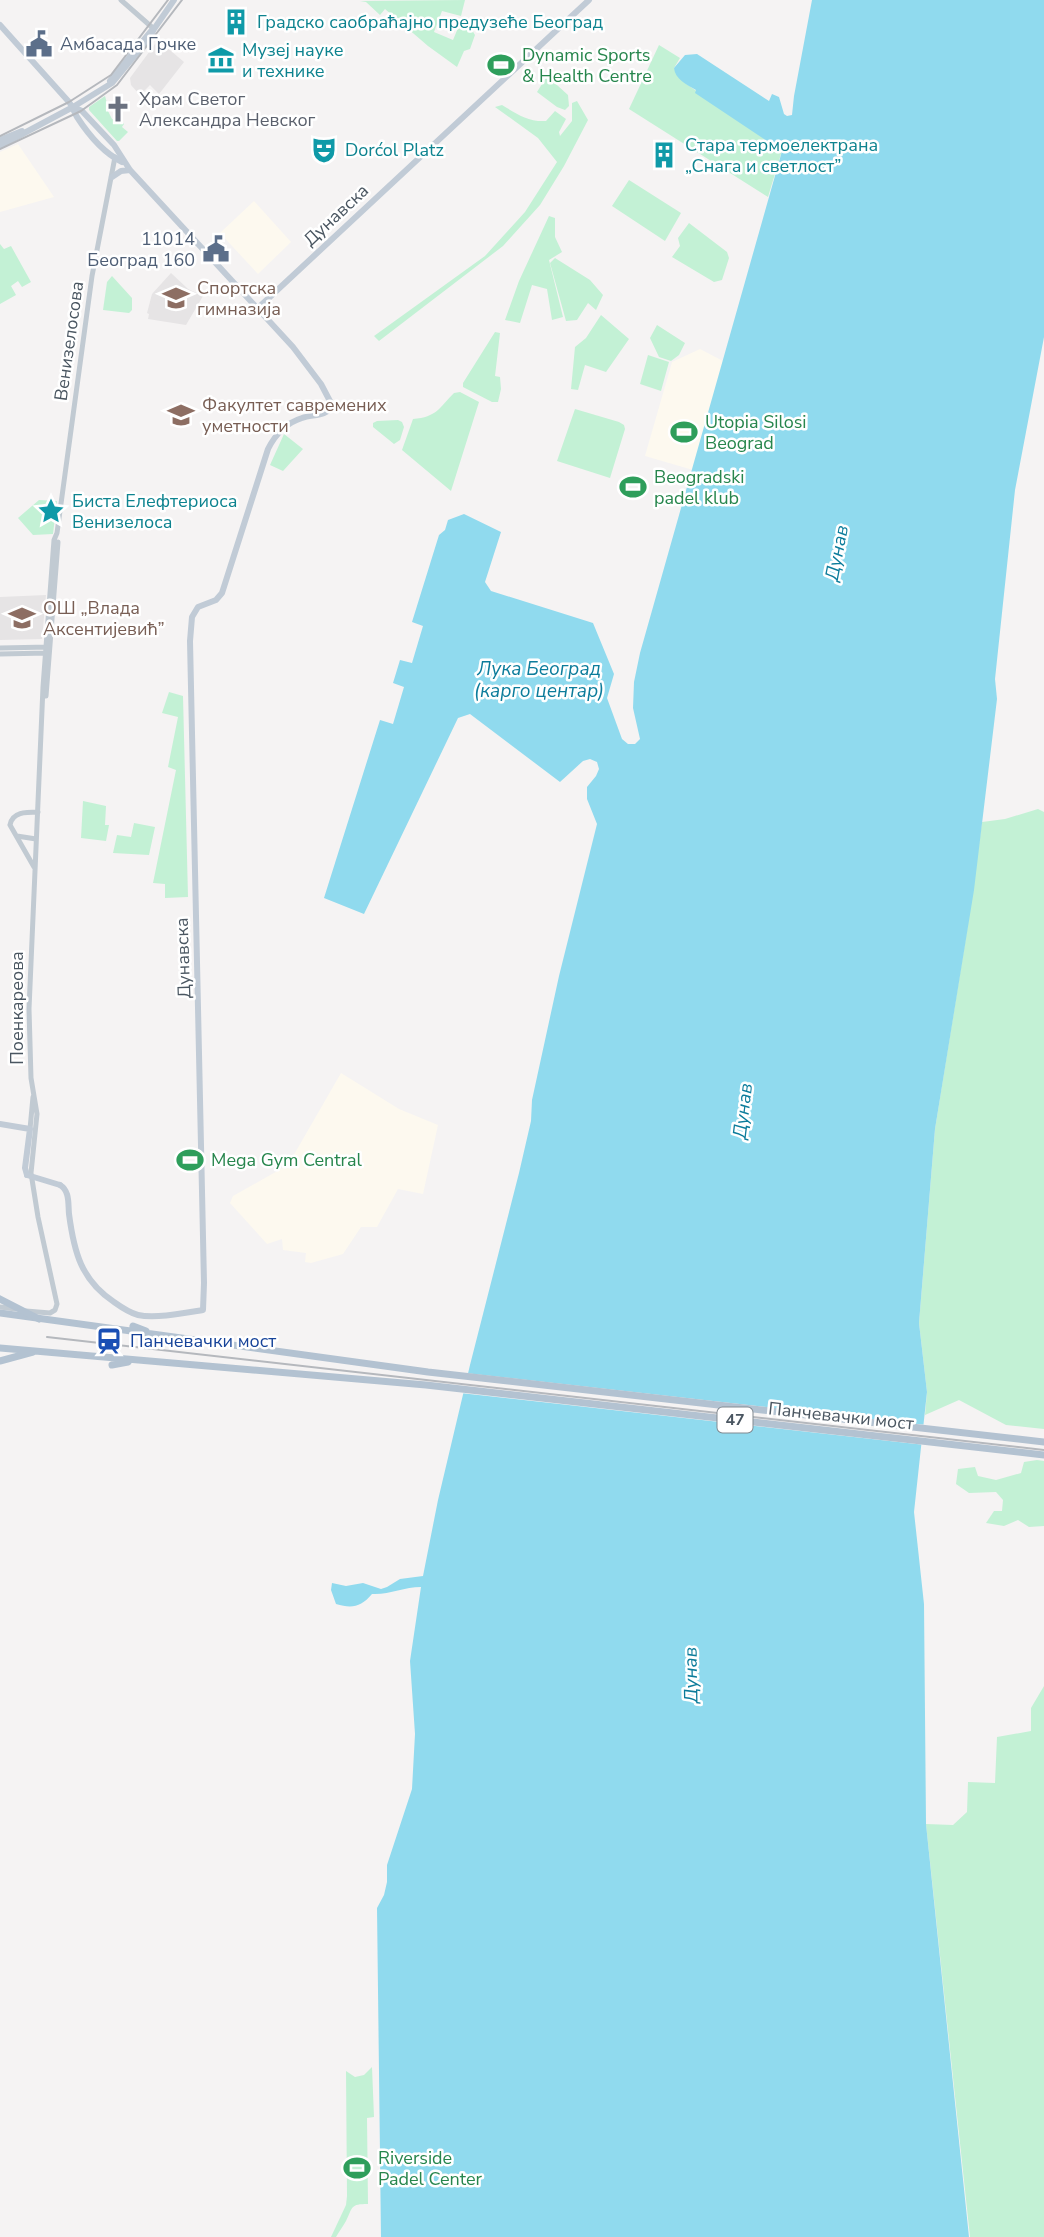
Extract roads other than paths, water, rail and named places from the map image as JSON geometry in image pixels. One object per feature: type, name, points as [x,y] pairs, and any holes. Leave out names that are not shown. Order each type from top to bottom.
[{"type":"main road","points":[[0,146],[73,107],[121,75],[174,0]]},
{"type":"main road","name":"Дунавска","points":[[60,1185],[67,1192],[80,1262],[94,1286],[115,1303],[139,1315],[203,1310],[190,641],[192,617],[198,607],[216,600],[222,593],[268,449],[275,438],[295,421],[326,413],[332,407],[327,393],[307,365],[258,308],[589,0]]},
{"type":"main road","points":[[0,25],[73,107],[84,127],[115,159],[130,170],[258,308]]},
{"type":"main road","points":[[73,107],[82,111],[118,151],[123,163]]},
{"type":"main road","points":[[0,141],[16,136]]},
{"type":"main road","points":[[112,177],[121,171],[130,170]]},
{"type":"main road","points":[[0,1124],[30,1129]]},
{"type":"main road","name":"Поенкареова","points":[[30,1129],[25,1168],[27,1175],[60,1185]]},
{"type":"main road","points":[[0,1299],[39,1319]]},
{"type":"main road","name":"47","points":[[0,1313],[153,1334]]},
{"type":"main road","points":[[133,1326],[153,1334]]},
{"type":"main road","name":"Панчевачки мост","points":[[153,1334],[428,1372],[1044,1442]]},
{"type":"main road","name":"47","points":[[0,1348],[142,1360]]},
{"type":"main road","points":[[0,1361],[41,1351]]},
{"type":"main road","points":[[112,1365],[142,1360]]},
{"type":"main road","name":"Панчевачки мост","points":[[142,1360],[426,1385],[1044,1455]]},
{"type":"street","points":[[121,0],[153,29]]},
{"type":"street","name":"Венизелосова","points":[[48,650],[53,552],[92,276],[118,151]]},
{"type":"street","points":[[0,648],[48,650]]},
{"type":"street","points":[[0,654],[48,650]]},
{"type":"street","name":"Поенкареова","points":[[30,1129],[33,1094],[29,1009],[48,650]]},
{"type":"street","points":[[35,868],[10,825],[16,815],[38,812]]},
{"type":"street","points":[[1,825],[10,825]]},
{"type":"street","points":[[17,836],[36,839]]},
{"type":"street","name":"Поенкареова","points":[[0,1307],[50,1313],[56,1309],[57,1304],[31,1177],[37,1114],[33,1094]]},
{"type":"water","points":[[812,0],[1044,0],[1044,337],[1015,490],[995,679],[997,699],[974,890],[935,1129],[919,1323],[927,1392],[914,1512],[924,1604],[926,1824],[969,2237],[381,2237],[377,1908],[384,1895],[387,1865],[412,1789],[415,1734],[410,1661],[421,1587],[372,1594],[356,1606],[347,1606],[336,1604],[331,1590],[332,1583],[346,1586],[363,1583],[381,1589],[400,1579],[423,1576],[470,1365],[531,1121],[532,1100],[559,976],[597,824],[587,799],[587,787],[599,769],[597,762],[590,759],[583,761],[560,782],[470,714],[458,718],[364,914],[324,898],[380,720],[393,724],[404,687],[393,683],[400,660],[412,663],[423,626],[412,622],[439,535],[445,530],[448,520],[464,514],[501,532],[485,582],[491,591],[593,623],[614,674],[607,698],[622,739],[628,744],[635,744],[640,739],[633,708],[634,682],[640,653],[784,144],[768,146],[764,139],[695,93],[696,90],[679,78],[674,68],[685,55],[697,54],[769,101],[772,94],[779,97],[784,114],[792,115]]},
{"type":"tram line","points":[[0,136],[69,102],[111,75],[168,0]]},
{"type":"tram line","points":[[0,149],[81,111],[117,85],[182,0]]},
{"type":"railway","points":[[47,1337],[1044,1450]]},
{"type":"place","name":"Градско саобраћајно предузеће Београд","points":[[236,22]]},
{"type":"place","name":"Амбасада Грчке","points":[[39,44]]},
{"type":"place","name":"Музеј науке и технике","points":[[221,60]]},
{"type":"place","name":"Dynamic Sports & Health Centre","points":[[501,65]]},
{"type":"place","name":"Храм Светог Александра Невског","points":[[118,109]]},
{"type":"place","name":"Dorćol Platz","points":[[324,150]]},
{"type":"place","name":"Стара термоелектрана „Снага и светлост”","points":[[664,155]]},
{"type":"place","name":"11014 Београд 160","points":[[216,249]]},
{"type":"place","name":"Спортска гимназија","points":[[176,298]]},
{"type":"place","name":"Факултет савремених уметности","points":[[181,415]]},
{"type":"place","name":"Utopia Silosi Beograd","points":[[684,432]]},
{"type":"place","name":"Beogradski padel klub","points":[[633,487]]},
{"type":"place","name":"Биста Елефтериоса Венизелоса","points":[[51,511]]},
{"type":"place","name":"ОШ „Влада Аксентијевић”","points":[[22,618]]},
{"type":"place","name":"Mega Gym Central","points":[[190,1160]]},
{"type":"place","name":"Панчевачки мост","points":[[109,1341]]},
{"type":"place","name":"Riverside Padel Center","points":[[357,2168]]},
{"type":"water label","name":"Дунав","points":[[837,553]]},
{"type":"water label","name":"Лука Београд (карго центар)","points":[[539,680]]},
{"type":"water label","name":"Дунав","points":[[743,1111]]},
{"type":"water label","name":"Дунав","points":[[691,1675]]}]
